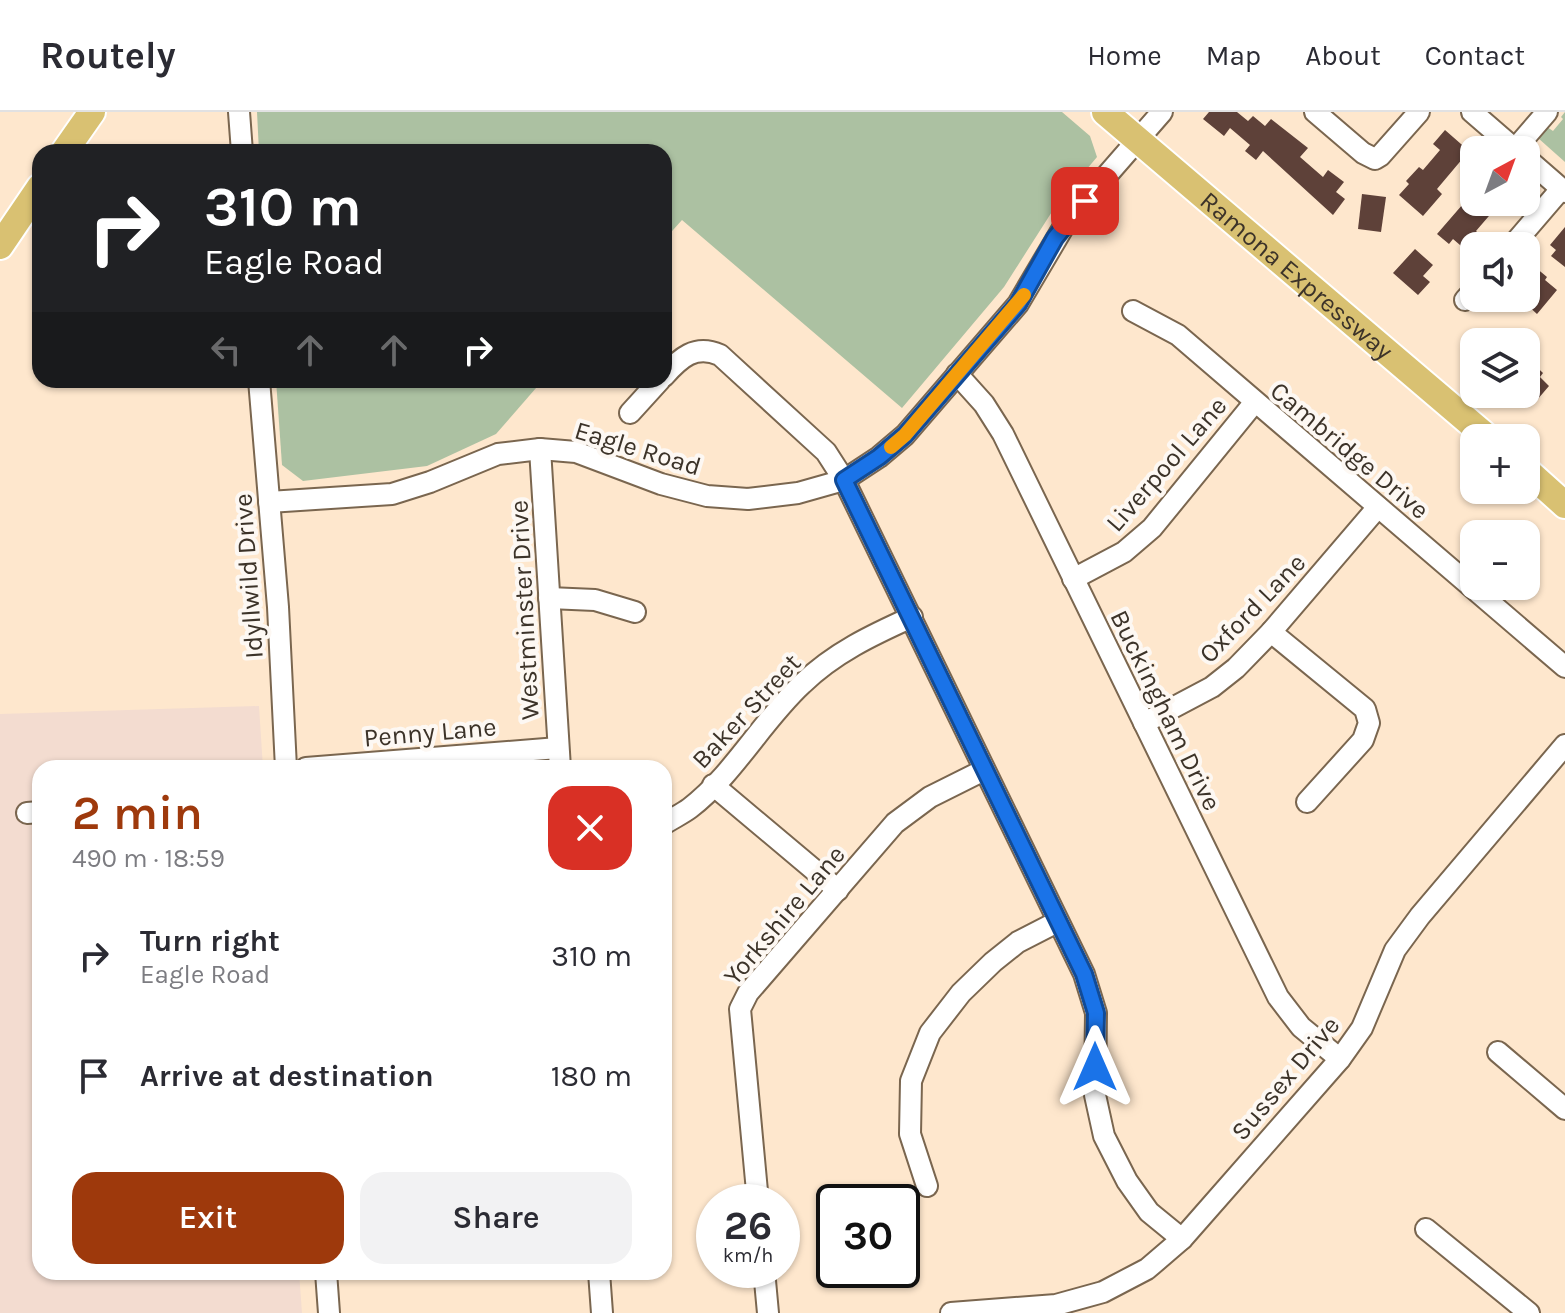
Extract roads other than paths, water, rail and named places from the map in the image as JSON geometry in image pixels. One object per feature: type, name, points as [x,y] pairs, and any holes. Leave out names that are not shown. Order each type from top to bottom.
[{"type":"main road","points":[[70,144],[92,112]]},
{"type":"main road","name":"Ramona Expressway","points":[[1105,112],[1472,424]]},
{"type":"main road","points":[[0,246],[32,199]]},
{"type":"main road","points":[[1540,483],[1565,505]]},
{"type":"street","points":[[239,112],[241,144]]},
{"type":"street","name":"Eagle Road","points":[[269,502],[392,494],[498,454],[540,449],[576,452],[661,484],[707,496],[748,499],[798,493],[844,480],[905,435],[1018,304],[1067,221],[1162,112]]},
{"type":"street","points":[[1315,112],[1363,153],[1375,159],[1419,112]]},
{"type":"street","points":[[1472,112],[1500,136]]},
{"type":"street","points":[[1527,136],[1547,112]]},
{"type":"street","points":[[1525,232],[1563,190],[1540,170]]},
{"type":"street","name":"Cambridge Drive","points":[[1133,311],[1178,335],[1565,667]]},
{"type":"street","points":[[672,368],[688,353],[705,350],[720,355],[826,452],[844,480],[1084,974],[1096,1013],[1095,1095],[1104,1136],[1127,1181],[1149,1212],[1182,1239]]},
{"type":"street","name":"Buckingham Drive","points":[[957,374],[984,404],[1003,434],[1278,997],[1301,1027],[1340,1059]]},
{"type":"street","name":"Idyllwild Drive","points":[[260,388],[278,607],[286,760]]},
{"type":"street","points":[[630,413],[653,388]]},
{"type":"street","name":"Liverpool Lane","points":[[1073,579],[1124,552],[1152,528],[1254,403]]},
{"type":"street","name":"Westminster Drive","points":[[540,449],[559,758]]},
{"type":"street","name":"Oxford Lane","points":[[1144,723],[1212,687],[1236,668],[1271,632],[1378,507]]},
{"type":"street","points":[[549,598],[595,600],[635,612]]},
{"type":"street","name":"Baker Street","points":[[672,819],[713,785],[800,685],[829,660],[862,639],[912,617]]},
{"type":"street","points":[[1271,632],[1365,709],[1369,723],[1363,740],[1307,802]]},
{"type":"street","name":"Sussex Drive","points":[[951,1313],[1056,1305],[1103,1292],[1147,1269],[1182,1239],[1340,1059],[1362,1028],[1395,950],[1420,916],[1565,745]]},
{"type":"street","name":"Penny Lane","points":[[508,760],[559,758]]},
{"type":"street","name":"Yorkshire Lane","points":[[756,1184],[740,1009],[748,993],[895,823],[930,797],[984,770]]},
{"type":"street","points":[[713,785],[838,890]]},
{"type":"street","points":[[927,1186],[910,1134],[911,1081],[930,1033],[961,993],[993,962],[1018,942],[1057,922]]},
{"type":"street","points":[[1498,1052],[1565,1109]]},
{"type":"street","points":[[1426,1229],[1529,1313]]},
{"type":"street","points":[[327,1280],[329,1313]]},
{"type":"street","points":[[600,1280],[602,1313]]},
{"type":"street","points":[[766,1288],[768,1313]]}]
